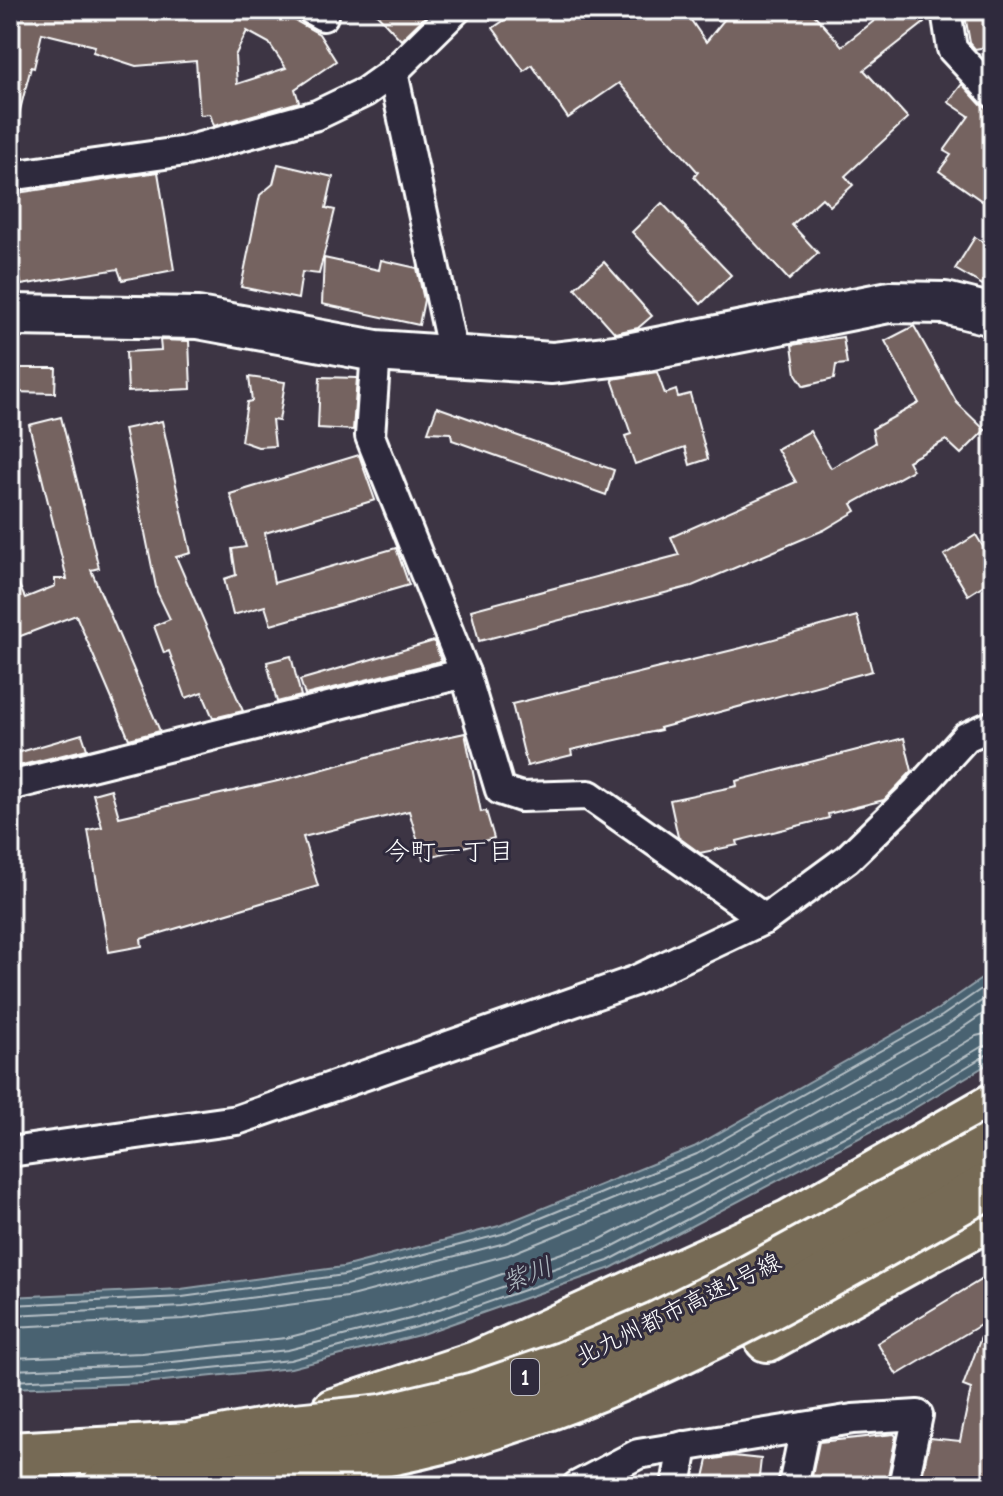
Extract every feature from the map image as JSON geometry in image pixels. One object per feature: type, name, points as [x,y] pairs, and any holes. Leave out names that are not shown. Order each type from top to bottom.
[{"type":"highway","points":[[286,1427],[476,1364],[790,1222],[993,1106]]},
{"type":"highway","name":"北九州都市高速1号線","points":[[10,1455],[189,1445],[286,1427],[382,1417],[475,1395],[565,1364],[656,1325],[993,1145]]},
{"type":"highway","name":"北九州都市高速1号線","points":[[105,1486],[288,1470],[389,1453],[481,1430],[576,1397],[666,1359],[755,1316],[993,1183]]},
{"type":"highway","points":[[288,1470],[402,1460],[488,1440],[645,1390],[767,1339],[993,1215]]},
{"type":"street","points":[[10,176],[186,151],[317,115],[365,92],[393,72],[456,10]]},
{"type":"street","points":[[946,10],[952,49],[993,93]]},
{"type":"street","points":[[393,72],[449,335],[450,356]]},
{"type":"street","points":[[10,315],[198,318],[376,351],[552,363],[622,355],[889,302],[945,303],[993,315]]},
{"type":"street","points":[[376,351],[370,436],[465,673],[500,790],[521,797],[589,795],[765,919]]},
{"type":"street","points":[[10,786],[465,673]]},
{"type":"street","points":[[10,1152],[237,1120],[634,981],[765,919],[847,859],[917,791],[966,737],[993,725]]},
{"type":"street","points":[[577,1486],[638,1454],[853,1419],[918,1415],[903,1486]]},
{"type":"street","points":[[793,1486],[805,1427]]},
{"type":"street","points":[[676,1486],[683,1446]]},
{"type":"water","name":"紫川","points":[[993,971],[993,1061],[903,1115],[611,1268],[419,1335],[291,1368],[144,1383],[10,1388],[10,1297],[181,1289],[343,1267],[499,1226],[694,1147],[938,1009]]},
{"type":"building","points":[[10,10],[56,10],[76,15],[78,10],[276,10],[319,34],[336,61],[295,89],[299,102],[214,126],[210,114],[200,115],[196,61],[136,66],[93,52],[95,46],[42,33],[17,122],[10,121]],"holes":[[[247,31],[269,43],[286,68],[237,84],[235,56]]]},
{"type":"building","points":[[373,10],[432,10],[401,40]]},
{"type":"building","points":[[519,10],[684,10],[706,42],[732,10],[810,10],[842,46],[888,10],[914,10],[924,23],[864,70],[908,118],[845,176],[853,185],[830,206],[822,198],[792,225],[818,253],[789,280],[694,177],[698,172],[619,83],[568,118],[532,65],[524,71],[493,28]]},
{"type":"building","points":[[964,10],[993,10],[993,46],[975,49],[970,43]]},
{"type":"building","points":[[962,84],[981,105],[989,109],[987,117],[993,121],[993,186],[982,201],[939,171],[951,155],[944,151],[969,116],[948,102]]},
{"type":"building","points":[[278,164],[333,177],[326,208],[335,210],[319,274],[302,272],[298,299],[241,287],[260,195],[273,184]]},
{"type":"building","points":[[158,172],[174,270],[122,280],[118,269],[21,285],[10,194]]},
{"type":"building","points":[[662,203],[731,275],[701,304],[632,232]]},
{"type":"building","points":[[975,237],[993,248],[993,291],[955,269]]},
{"type":"building","points":[[324,258],[379,270],[381,260],[417,268],[424,300],[419,325],[322,304]]},
{"type":"building","points":[[604,262],[652,316],[638,328],[615,333],[575,288]]},
{"type":"building","points":[[914,326],[957,403],[985,430],[961,454],[946,440],[908,461],[913,470],[852,504],[856,511],[824,530],[692,586],[479,641],[471,610],[679,555],[671,537],[796,482],[777,449],[810,431],[831,468],[875,443],[872,429],[919,403],[885,341]]},
{"type":"building","points":[[843,337],[847,364],[836,365],[834,379],[804,386],[796,374],[792,345]]},
{"type":"building","points":[[160,340],[189,341],[191,389],[128,392],[126,352],[161,350]]},
{"type":"building","points":[[10,368],[56,368],[55,393],[10,392]]},
{"type":"building","points":[[657,372],[665,394],[676,390],[678,397],[690,394],[708,459],[690,465],[685,447],[635,464],[625,436],[631,434],[612,379]]},
{"type":"building","points":[[249,377],[285,382],[279,421],[272,420],[275,446],[258,447],[241,441],[247,402],[252,401]]},
{"type":"building","points":[[320,377],[357,378],[353,430],[318,428]]},
{"type":"building","points":[[437,407],[614,470],[606,495],[452,440],[451,433],[428,432]]},
{"type":"building","points":[[61,417],[99,568],[91,570],[160,731],[129,739],[76,615],[10,640],[10,566],[25,598],[55,586],[55,579],[67,579],[29,425]]},
{"type":"building","points":[[162,421],[191,553],[176,557],[243,711],[213,718],[202,692],[186,698],[169,651],[164,653],[154,626],[170,619],[157,592],[124,429]]},
{"type":"building","points":[[359,455],[375,500],[265,533],[274,583],[396,548],[409,585],[271,625],[265,606],[233,615],[224,579],[236,575],[232,549],[246,547],[230,494]]},
{"type":"building","points":[[976,535],[993,563],[993,579],[968,595],[944,555]]},
{"type":"building","points":[[857,616],[872,671],[661,730],[571,750],[572,755],[527,766],[512,704]]},
{"type":"building","points":[[434,641],[441,661],[305,695],[300,680]]},
{"type":"building","points":[[291,656],[301,696],[277,702],[267,662]]},
{"type":"building","points":[[465,733],[481,812],[486,811],[494,838],[423,859],[409,811],[303,837],[318,886],[141,939],[142,946],[109,952],[88,830],[102,827],[93,794],[111,789],[119,817],[291,778]]},
{"type":"building","points":[[82,734],[87,749],[10,768],[10,755]]},
{"type":"building","points":[[904,738],[912,771],[884,800],[828,814],[829,818],[737,841],[738,845],[700,853],[678,837],[670,800],[737,786],[736,781]]},
{"type":"building","points":[[984,1278],[993,1293],[993,1466],[989,1486],[952,1480],[951,1484],[921,1482],[930,1438],[960,1441],[971,1389],[963,1386],[987,1321],[897,1375],[877,1343]]},
{"type":"building","points":[[894,1434],[886,1486],[810,1486],[819,1442]]},
{"type":"building","points":[[733,1456],[761,1459],[758,1486],[702,1486],[708,1460]]},
{"type":"district","name":"今町一丁目","points":[[449,851]]}]
